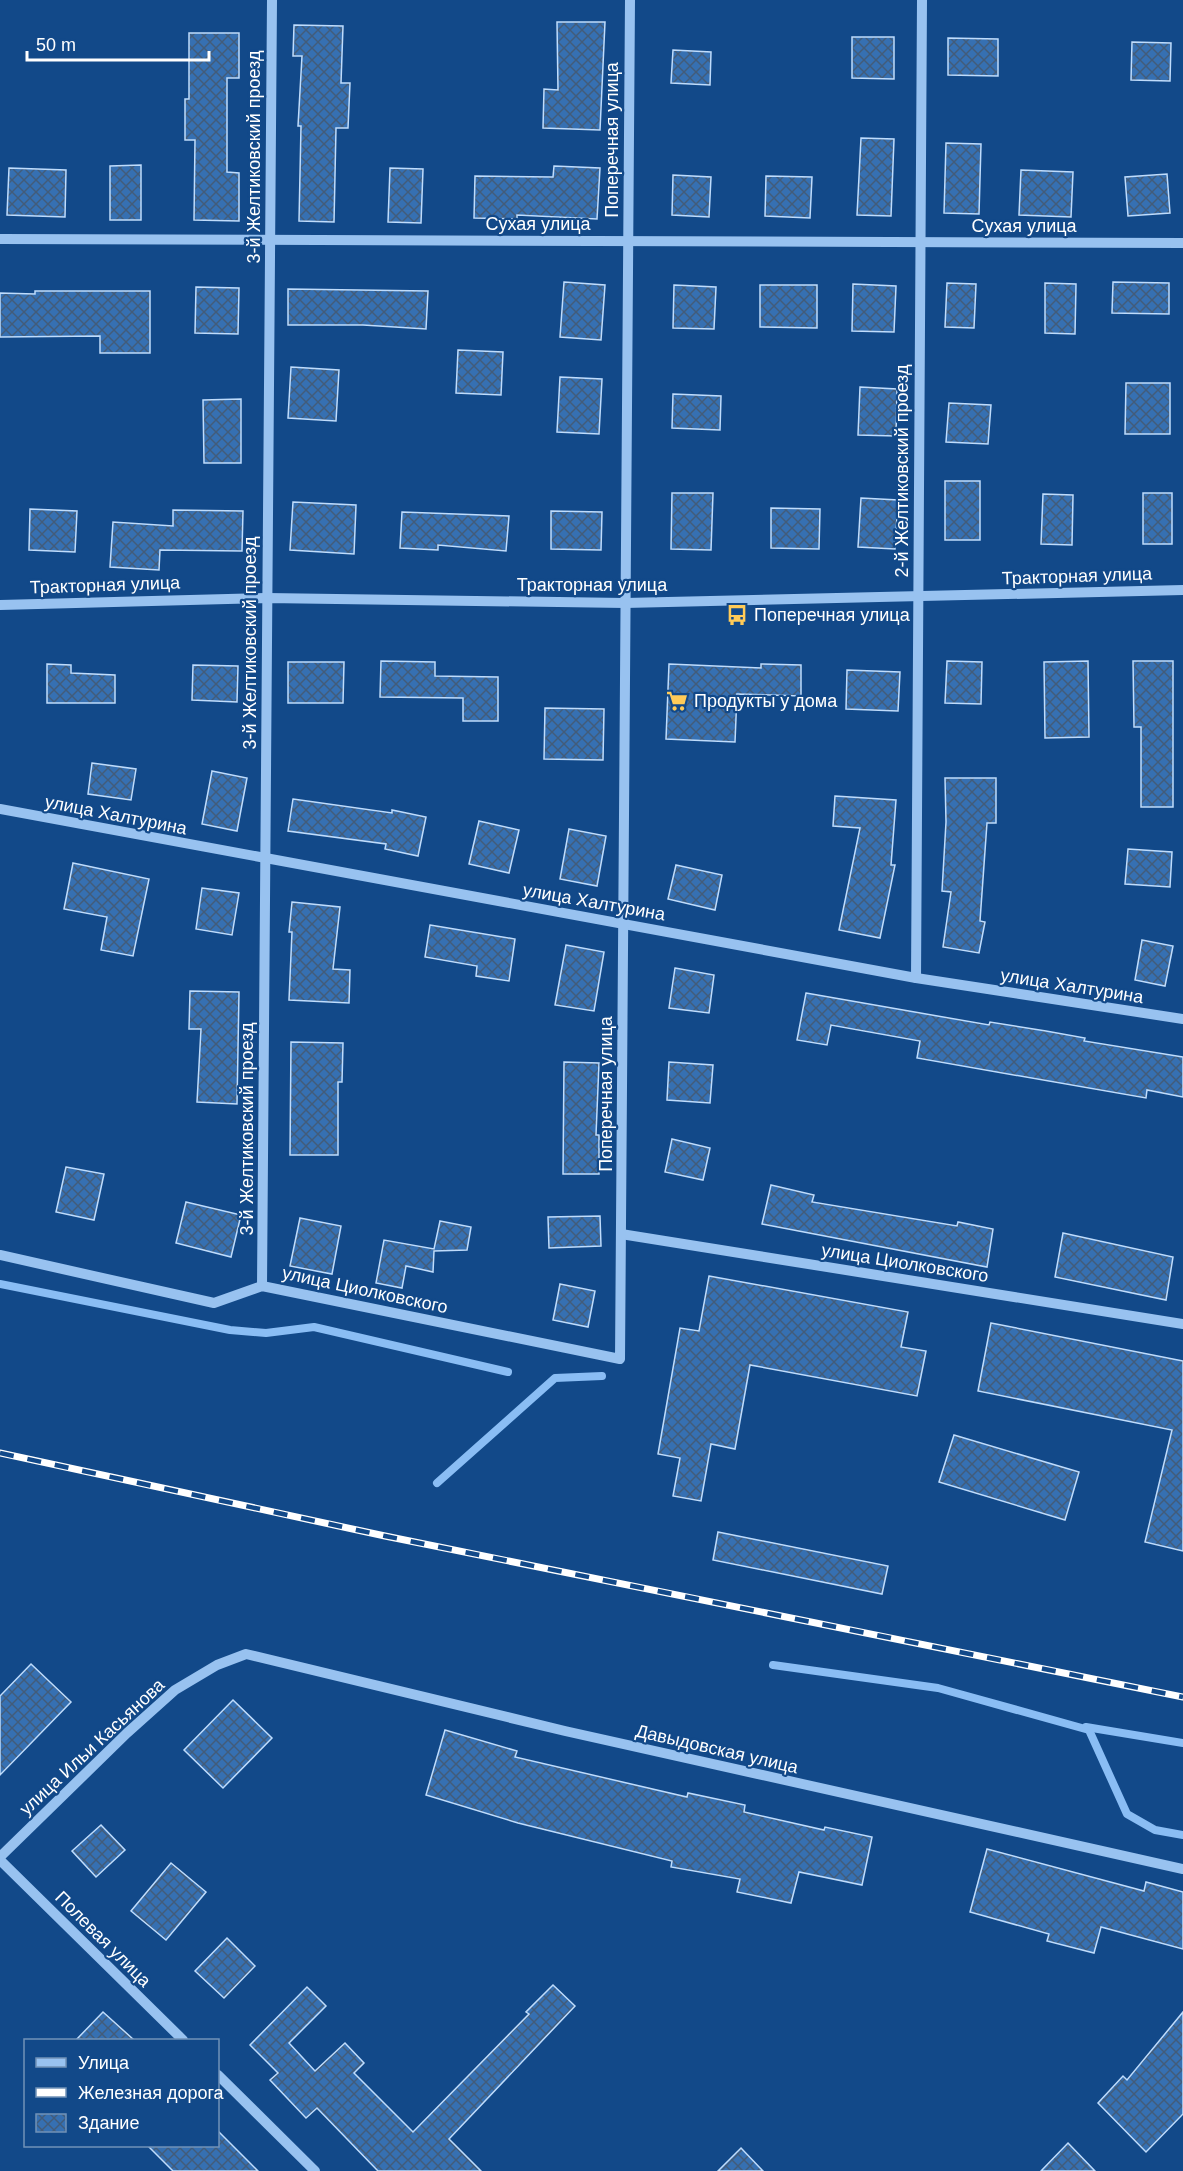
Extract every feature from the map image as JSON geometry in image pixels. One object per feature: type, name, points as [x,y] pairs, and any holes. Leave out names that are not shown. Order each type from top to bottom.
[{"type":"street","name":"3-й Желтиковский проезд","points":[[262,1286],[272,0]]},
{"type":"street","name":"Поперечная улица","points":[[620,1359],[630,0]]},
{"type":"street","name":"2-й Желтиковский проезд","points":[[916,978],[922,0]]},
{"type":"street","name":"Сухая улица","points":[[0,239],[1183,243]]},
{"type":"street","name":"Тракторная улица","points":[[0,605],[267,598],[626,603],[1183,590]]},
{"type":"street","name":"улица Халтурина","points":[[0,809],[265,860],[916,978],[1183,1019]]},
{"type":"street","name":"улица Циолковского","points":[[621,1234],[1183,1324]]},
{"type":"street","name":"улица Циолковского","points":[[0,1255],[214,1303],[262,1286],[620,1359]]},
{"type":"street","name":"улица Ильи Касьянова","points":[[0,1859],[127,1733],[176,1690],[217,1665],[246,1654]]},
{"type":"street","name":"Давыдовская улица","points":[[246,1654],[576,1734],[1183,1869]]},
{"type":"street","name":"Полевая улица","points":[[0,1859],[182,2039]]},
{"type":"street","points":[[219,2076],[315,2171]]},
{"type":"building","points":[[557,22],[605,22],[600,130],[543,128],[544,89],[558,90]]},
{"type":"building","points":[[294,25],[343,26],[341,83],[350,83],[348,128],[336,128],[334,222],[299,221],[301,126],[298,126],[302,56],[293,56]]},
{"type":"building","points":[[189,33],[239,33],[239,78],[227,78],[227,172],[239,173],[239,221],[194,220],[195,140],[185,140],[185,99],[189,99]]},
{"type":"building","points":[[852,37],[894,37],[894,79],[852,78]]},
{"type":"building","points":[[948,38],[998,39],[998,76],[948,75]]},
{"type":"building","points":[[1132,42],[1171,43],[1170,81],[1131,80]]},
{"type":"building","points":[[673,50],[711,52],[710,85],[671,83]]},
{"type":"building","points":[[861,138],[894,139],[891,216],[857,215]]},
{"type":"building","points":[[946,143],[981,144],[979,214],[944,213]]},
{"type":"building","points":[[141,165],[141,220],[110,220],[110,166]]},
{"type":"building","points":[[554,166],[600,168],[597,219],[517,215],[517,219],[474,218],[475,176],[553,177]]},
{"type":"building","points":[[9,168],[66,170],[65,217],[7,215]]},
{"type":"building","points":[[390,168],[423,169],[421,223],[388,222]]},
{"type":"building","points":[[1021,170],[1073,172],[1071,217],[1019,215]]},
{"type":"building","points":[[1167,174],[1170,213],[1128,216],[1125,177]]},
{"type":"building","points":[[673,175],[711,177],[709,217],[672,215]]},
{"type":"building","points":[[766,176],[812,177],[810,218],[765,216]]},
{"type":"building","points":[[564,282],[605,285],[601,340],[560,337]]},
{"type":"building","points":[[1113,282],[1169,283],[1169,314],[1112,313]]},
{"type":"building","points":[[947,283],[976,284],[974,328],[945,327]]},
{"type":"building","points":[[1045,283],[1076,284],[1075,334],[1045,333]]},
{"type":"building","points":[[853,284],[896,286],[894,332],[852,331]]},
{"type":"building","points":[[674,285],[716,287],[714,329],[673,328]]},
{"type":"building","points":[[760,285],[817,285],[817,328],[760,327]]},
{"type":"building","points":[[196,287],[239,288],[238,334],[195,333]]},
{"type":"building","points":[[288,289],[428,291],[426,329],[363,325],[288,325]]},
{"type":"building","points":[[35,291],[150,291],[150,353],[100,353],[100,336],[0,337],[0,293],[35,294]]},
{"type":"building","points":[[458,350],[503,352],[501,395],[456,393]]},
{"type":"building","points":[[291,367],[339,370],[336,421],[288,418]]},
{"type":"building","points":[[560,377],[602,379],[599,434],[557,432]]},
{"type":"building","points":[[1126,383],[1170,383],[1170,434],[1125,434]]},
{"type":"building","points":[[860,387],[897,389],[896,436],[858,435]]},
{"type":"building","points":[[673,394],[721,396],[720,430],[672,428]]},
{"type":"building","points":[[241,399],[241,463],[204,463],[203,400]]},
{"type":"building","points":[[949,403],[991,405],[988,444],[946,442]]},
{"type":"building","points":[[945,481],[980,481],[980,540],[945,540]]},
{"type":"building","points":[[672,493],[713,493],[711,550],[671,549]]},
{"type":"building","points":[[1143,493],[1172,493],[1172,544],[1143,544]]},
{"type":"building","points":[[1043,494],[1073,495],[1072,545],[1041,544]]},
{"type":"building","points":[[861,498],[898,500],[895,549],[858,547]]},
{"type":"building","points":[[293,502],[356,505],[354,554],[290,550]]},
{"type":"building","points":[[771,508],[820,509],[819,549],[771,548]]},
{"type":"building","points":[[30,509],[77,511],[75,552],[29,550]]},
{"type":"building","points":[[173,510],[243,511],[242,551],[160,550],[159,570],[110,567],[113,522],[173,526]]},
{"type":"building","points":[[551,511],[602,512],[601,550],[551,549]]},
{"type":"building","points":[[402,512],[509,516],[506,551],[438,545],[438,550],[400,548]]},
{"type":"building","points":[[381,661],[435,662],[435,676],[498,677],[498,721],[463,721],[463,698],[380,697]]},
{"type":"building","points":[[947,661],[982,662],[981,704],[945,703]]},
{"type":"building","points":[[1088,661],[1089,737],[1045,738],[1044,662]]},
{"type":"building","points":[[1133,661],[1173,661],[1173,807],[1141,807],[1141,727],[1134,727]]},
{"type":"building","points":[[288,662],[344,662],[343,703],[288,703]]},
{"type":"building","points":[[47,664],[71,665],[71,673],[115,675],[115,703],[47,703]]},
{"type":"building","points":[[669,664],[761,668],[761,664],[801,665],[801,696],[737,694],[735,742],[666,739]]},
{"type":"building","points":[[193,665],[238,666],[237,702],[192,700]]},
{"type":"building","points":[[847,670],[900,672],[898,711],[846,709]]},
{"type":"building","points":[[545,708],[604,709],[603,760],[544,759]]},
{"type":"building","points":[[92,763],[136,769],[131,800],[88,794]]},
{"type":"building","points":[[212,771],[247,778],[237,831],[202,824]]},
{"type":"building","points":[[945,778],[996,778],[996,823],[987,823],[980,921],[985,922],[979,953],[943,947],[951,892],[942,891],[946,822]]},
{"type":"building","points":[[835,796],[896,800],[891,865],[895,865],[880,938],[839,930],[860,828],[833,826]]},
{"type":"building","points":[[293,799],[392,813],[392,810],[426,817],[418,856],[385,849],[386,844],[288,831]]},
{"type":"building","points":[[479,821],[519,830],[509,873],[469,864]]},
{"type":"building","points":[[569,829],[606,836],[597,886],[560,879]]},
{"type":"building","points":[[1128,849],[1172,852],[1170,887],[1125,884]]},
{"type":"building","points":[[73,863],[149,879],[133,956],[101,950],[107,917],[64,909]]},
{"type":"building","points":[[676,865],[722,875],[715,910],[668,899]]},
{"type":"building","points":[[202,888],[239,893],[232,935],[196,929]]},
{"type":"building","points":[[292,902],[340,907],[333,969],[350,970],[349,1003],[289,1000],[292,932],[289,932]]},
{"type":"building","points":[[430,925],[515,939],[509,981],[476,976],[477,966],[425,957]]},
{"type":"building","points":[[1142,940],[1173,946],[1165,986],[1135,980]]},
{"type":"building","points":[[566,945],[604,952],[594,1011],[555,1005]]},
{"type":"building","points":[[675,968],[714,975],[709,1013],[669,1008]]},
{"type":"building","points":[[190,991],[239,992],[237,1104],[197,1102],[201,1029],[189,1029]]},
{"type":"building","points":[[806,993],[989,1025],[990,1022],[1046,1031],[1085,1038],[1084,1041],[1183,1057],[1183,1097],[1147,1090],[1146,1098],[917,1058],[920,1041],[831,1025],[827,1045],[797,1040]]},
{"type":"building","points":[[291,1042],[343,1043],[342,1082],[338,1082],[338,1155],[290,1155]]},
{"type":"building","points":[[564,1062],[599,1063],[596,1135],[599,1135],[599,1174],[563,1174]]},
{"type":"building","points":[[669,1062],[713,1065],[710,1103],[667,1100]]},
{"type":"building","points":[[672,1139],[710,1148],[703,1180],[665,1172]]},
{"type":"building","points":[[66,1167],[104,1174],[94,1220],[56,1212]]},
{"type":"building","points":[[771,1185],[814,1195],[812,1202],[957,1226],[958,1222],[993,1229],[987,1267],[762,1224]]},
{"type":"building","points":[[186,1202],[241,1215],[231,1257],[176,1243]]},
{"type":"building","points":[[600,1216],[601,1246],[549,1248],[548,1217]]},
{"type":"building","points":[[300,1218],[341,1226],[332,1274],[290,1266]]},
{"type":"building","points":[[440,1221],[471,1227],[467,1250],[434,1251],[433,1272],[406,1266],[402,1288],[376,1283],[384,1240],[434,1249]]},
{"type":"building","points":[[1063,1233],[1173,1257],[1166,1300],[1055,1277]]},
{"type":"building","points":[[709,1276],[908,1312],[901,1347],[926,1351],[917,1396],[750,1365],[735,1449],[711,1444],[701,1501],[673,1496],[680,1458],[658,1454],[680,1328],[699,1331]]},
{"type":"building","points":[[560,1284],[595,1291],[588,1327],[553,1320]]},
{"type":"building","points":[[991,1323],[1183,1361],[1183,1551],[1145,1542],[1172,1430],[978,1391]]},
{"type":"building","points":[[954,1435],[1079,1472],[1065,1520],[939,1482]]},
{"type":"building","points":[[718,1532],[888,1566],[882,1594],[713,1560]]},
{"type":"building","points":[[31,1664],[71,1702],[0,1775],[0,1696]]},
{"type":"building","points":[[233,1700],[272,1738],[223,1788],[184,1750]]},
{"type":"building","points":[[445,1730],[517,1751],[515,1757],[687,1797],[688,1793],[745,1805],[744,1812],[824,1830],[825,1827],[872,1837],[862,1885],[799,1872],[791,1903],[737,1892],[740,1879],[671,1867],[672,1861],[518,1823],[426,1795]]},
{"type":"building","points":[[101,1825],[125,1850],[96,1877],[72,1851]]},
{"type":"building","points":[[987,1849],[1144,1891],[1146,1882],[1183,1892],[1183,1949],[1101,1927],[1094,1953],[1047,1941],[1049,1934],[970,1912]]},
{"type":"building","points":[[171,1863],[206,1892],[166,1940],[131,1911]]},
{"type":"building","points":[[227,1938],[255,1966],[224,1998],[195,1971]]},
{"type":"building","points":[[553,1985],[575,2006],[449,2139],[481,2171],[378,2171],[317,2108],[306,2118],[270,2080],[278,2073],[250,2045],[307,1987],[326,2006],[289,2043],[315,2071],[345,2043],[364,2063],[354,2073],[413,2132],[529,2014],[526,2012]]},
{"type":"building","points":[[103,2012],[133,2039],[77,2039]]},
{"type":"building","points":[[1183,2012],[1183,2114],[1146,2152],[1098,2103],[1123,2076],[1127,2080]]},
{"type":"building","points":[[219,2132],[258,2171],[173,2171],[149,2147],[219,2147]]},
{"type":"building","points":[[1068,2143],[1095,2171],[1041,2171]]},
{"type":"building","points":[[741,2148],[763,2171],[718,2171]]},
{"type":"waterway","points":[[0,1284],[230,1330],[266,1333],[314,1327],[508,1372]]},
{"type":"waterway","points":[[437,1483],[555,1378],[602,1376]]},
{"type":"waterway","points":[[773,1665],[938,1688],[1089,1730],[1127,1814],[1155,1830],[1183,1835]]},
{"type":"waterway","points":[[1086,1727],[1183,1743]]},
{"type":"railway","points":[[0,1453],[385,1536],[1183,1697]]},
{"type":"place","name":"Поперечная улица","points":[[737,615]]},
{"type":"place","name":"Продукты у дома","points":[[677,701]]}]
